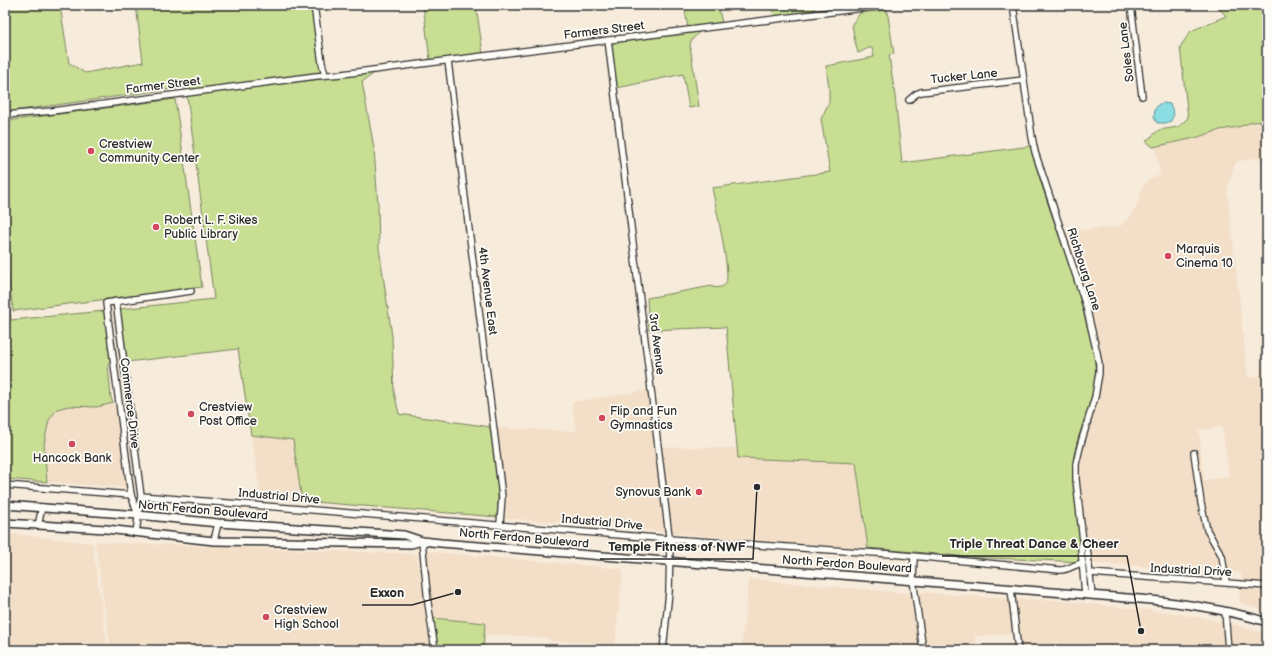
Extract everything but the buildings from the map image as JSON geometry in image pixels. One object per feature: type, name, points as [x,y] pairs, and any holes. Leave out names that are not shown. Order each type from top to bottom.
[{"type":"main road","name":"North Ferdon Boulevard","points":[[5,505],[138,515],[218,523],[404,535],[422,541],[913,580],[1179,603],[1225,611],[1267,622]]},
{"type":"main road","name":"North Ferdon Boulevard","points":[[5,523],[106,529],[214,541],[411,544],[422,541]]},
{"type":"street","points":[[314,5],[325,75]]},
{"type":"street","name":"Farmers Street","points":[[325,75],[448,61],[886,5]]},
{"type":"street","name":"Richbourg Lane","points":[[1013,5],[1032,137],[1086,306],[1098,358],[1098,382],[1076,464],[1076,480],[1083,541],[1081,548],[1089,595]]},
{"type":"street","name":"Soles Lane","points":[[1131,5],[1142,96]]},
{"type":"street","name":"3rd Avenue","points":[[608,40],[669,539],[670,561],[664,650]]},
{"type":"street","name":"4th Avenue East","points":[[448,61],[502,497],[500,524]]},
{"type":"street","name":"Farmer Street","points":[[5,115],[52,111],[325,75]]},
{"type":"street","name":"Tucker Lane","points":[[909,100],[921,92],[1024,80]]},
{"type":"street","name":"Commerce Drive","points":[[138,515],[131,495],[106,303],[191,291]]},
{"type":"street","name":"Commerce Drive","points":[[116,301],[141,496],[136,533]]},
{"type":"street","points":[[115,376],[125,375]]},
{"type":"street","points":[[1194,453],[1201,503],[1207,530],[1222,556],[1226,582]]},
{"type":"street","points":[[126,455],[136,454]]},
{"type":"street","points":[[5,485],[131,495]]},
{"type":"street","name":"Industrial Drive","points":[[141,496],[500,524],[669,539],[914,557],[1060,570],[1066,570],[1076,564],[1083,563]]},
{"type":"street","points":[[38,526],[42,507]]},
{"type":"street","points":[[214,541],[218,523]]},
{"type":"street","points":[[422,541],[428,603],[435,650]]},
{"type":"street","name":"Richbourg Lane","points":[[1083,541],[1088,548],[1090,573],[1089,595]]},
{"type":"street","points":[[914,557],[913,580],[923,650]]},
{"type":"street","name":"Industrial Drive","points":[[1090,573],[1267,586]]},
{"type":"street","points":[[1011,589],[1018,650]]},
{"type":"street","points":[[1225,611],[1228,650]]},
{"type":"shaded area","points":[[1267,121],[1267,162],[1255,158],[1236,162],[1227,188],[1248,378],[1260,376],[1267,352],[1267,583],[1241,581],[1241,573],[1228,572],[1225,555],[1210,530],[1204,503],[1197,450],[1191,451],[1198,504],[1204,532],[1219,557],[1221,571],[1090,563],[1079,480],[1079,464],[1098,398],[1102,364],[1089,305],[1064,232],[1120,226],[1134,211],[1139,201],[1141,190],[1148,180],[1160,175],[1156,149],[1153,147],[1195,138],[1220,130]],"holes":[[[1222,427],[1229,477],[1204,480],[1199,430]]]},
{"type":"shaded area","points":[[647,390],[665,532],[504,518],[505,495],[497,428],[576,431],[572,402]]},
{"type":"shaded area","points":[[113,403],[117,411],[127,488],[47,482],[44,444],[49,420],[57,409],[69,406],[97,407]]},
{"type":"shaded area","points":[[251,435],[293,440],[302,501],[261,498]]},
{"type":"shaded area","points":[[662,447],[738,448],[738,458],[856,463],[868,548],[754,541],[672,533]]},
{"type":"shaded area","points":[[5,533],[92,543],[108,650],[5,650]]},
{"type":"shaded area","name":"Crestview High School","points":[[95,542],[417,554],[431,650],[111,650]]},
{"type":"shaded area","points":[[426,551],[623,569],[615,645],[549,641],[549,638],[484,634],[485,623],[433,618]]},
{"type":"shaded area","points":[[749,579],[905,593],[912,592],[920,650],[741,650]]},
{"type":"shaded area","points":[[1240,586],[1267,589],[1267,612],[1239,602]]},
{"type":"shaded area","points":[[918,592],[1009,599],[1013,634],[975,636],[977,650],[926,650]]},
{"type":"shaded area","points":[[1015,599],[1063,601],[1175,613],[1223,622],[1224,650],[1021,650]]},
{"type":"shaded area","points":[[1229,623],[1267,634],[1267,650],[1231,650]]},
{"type":"green space","points":[[5,5],[60,5],[69,63],[85,73],[143,62],[136,5],[311,5],[321,73],[186,90],[186,87],[5,112]]},
{"type":"green space","points":[[423,5],[476,5],[483,54],[430,60]]},
{"type":"green space","points":[[684,5],[718,5],[722,23],[688,28]]},
{"type":"green space","points":[[772,5],[814,5],[814,11],[774,17]]},
{"type":"green space","points":[[1216,5],[1267,5],[1267,121],[1252,122],[1195,138],[1153,147],[1146,141],[1159,130],[1178,127],[1188,118],[1180,47],[1191,31],[1226,16]]},
{"type":"green space","points":[[887,10],[894,54],[889,55],[902,163],[1031,146],[1080,300],[1092,342],[1094,358],[1094,389],[1078,438],[1073,463],[1073,484],[1080,534],[1082,562],[970,557],[868,548],[856,463],[738,458],[726,327],[649,330],[647,298],[712,286],[720,287],[726,283],[725,253],[712,188],[830,172],[821,119],[829,102],[826,66],[874,57],[872,48],[868,48],[858,53],[852,24],[860,13]]},
{"type":"green space","points":[[699,32],[691,41],[690,46],[699,106],[689,108],[683,74],[617,88],[611,43]]},
{"type":"green space","points":[[373,74],[362,82],[374,148],[379,248],[392,336],[394,392],[399,414],[491,427],[498,486],[498,517],[302,501],[293,440],[251,435],[238,349],[127,362],[120,309],[214,299],[187,95]]},
{"type":"green space","points":[[175,99],[202,287],[13,311],[5,250],[5,121]]},
{"type":"green space","points":[[5,270],[11,320],[104,311],[111,364],[108,364],[111,398],[113,403],[97,407],[69,406],[57,409],[49,420],[44,444],[47,482],[5,479]]},
{"type":"green space","points":[[433,618],[485,623],[483,650],[438,650]]},
{"type":"water","points":[[1159,104],[1170,104],[1174,114],[1171,121],[1166,123],[1157,123],[1154,117],[1155,109]]},
{"type":"place","name":"Crestview Community Center","points":[[91,151]]},
{"type":"place","name":"Robert L. F. Sikes Public Library","points":[[156,227]]},
{"type":"place","name":"Marquis Cinema 10","points":[[1168,256]]},
{"type":"place","name":"Crestview Post Office","points":[[191,414]]},
{"type":"place","name":"Flip and Fun Gymnastics","points":[[602,418]]},
{"type":"place","name":"Hancock Bank","points":[[72,444]]},
{"type":"place","name":"Temple Fitness of NWF","points":[[757,487]]},
{"type":"place","name":"Synovus Bank","points":[[699,492]]},
{"type":"place","name":"Exxon","points":[[458,592]]},
{"type":"place","name":"Crestview High School","points":[[266,617]]},
{"type":"place","name":"Triple Threat Dance & Cheer","points":[[1141,631]]}]
